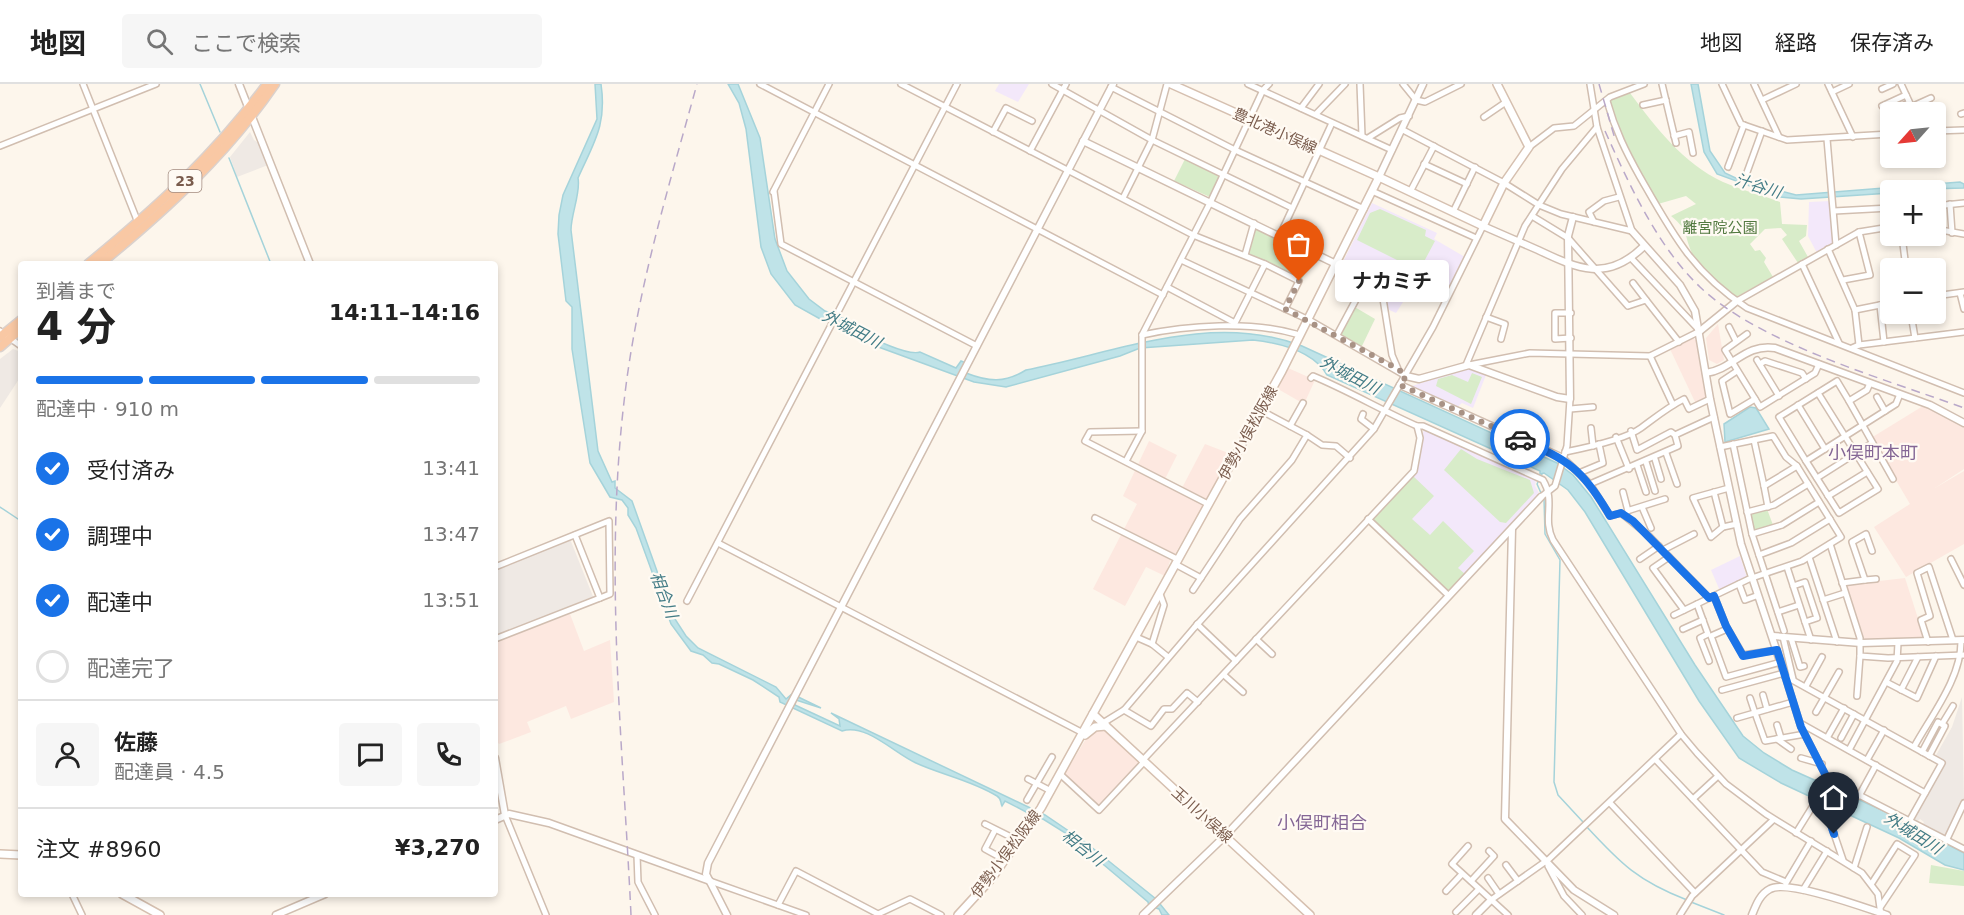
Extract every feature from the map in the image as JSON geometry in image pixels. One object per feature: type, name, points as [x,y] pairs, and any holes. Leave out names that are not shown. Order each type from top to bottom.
[{"type":"highway","name":"23","points":[[104,261],[152,222],[205,172],[250,113],[267,84]]},
{"type":"highway","name":"23","points":[[92,261],[157,208],[193,173],[275,84]]},
{"type":"highway","points":[[0,347],[3,335],[18,322]]},
{"type":"highway","points":[[3,335],[18,330]]},
{"type":"main road","name":"豊北港小俣線","points":[[1169,84],[1379,177]]},
{"type":"main road","points":[[1379,177],[1483,226],[1504,183],[1529,147],[1497,84]]},
{"type":"main road","name":"伊勢小俣松阪線","points":[[958,915],[1005,860],[1041,809],[1286,364],[1298,335],[1309,320],[1379,177]]},
{"type":"main road","name":"玉川小俣線","points":[[1093,714],[1310,915]]},
{"type":"main road","points":[[1081,737],[1095,727],[1106,725]]},
{"type":"main road","points":[[0,854],[18,855]]},
{"type":"main road","points":[[127,897],[160,915]]},
{"type":"street","points":[[83,84],[137,220]]},
{"type":"street","points":[[0,146],[156,84]]},
{"type":"street","points":[[239,84],[309,261]]},
{"type":"street","points":[[760,84],[1163,295]]},
{"type":"street","points":[[829,84],[773,192],[781,244],[977,346]]},
{"type":"street","points":[[902,84],[1193,235],[1245,255],[1299,281],[1285,309]]},
{"type":"street","points":[[687,602],[957,84]]},
{"type":"street","points":[[1052,84],[1064,87],[1152,140],[1292,208]]},
{"type":"street","points":[[1123,198],[1152,140],[1159,110],[1169,84]]},
{"type":"street","points":[[1248,84],[1392,150]]},
{"type":"street","points":[[1126,461],[1142,431],[1142,335],[1211,201],[1263,90],[1269,84]]},
{"type":"street","points":[[1302,108],[1319,84]]},
{"type":"street","points":[[1316,114],[1345,84]]},
{"type":"street","points":[[1360,84],[1365,137]]},
{"type":"street","points":[[1402,84],[1416,100],[1428,101],[1461,84]]},
{"type":"street","points":[[1379,177],[1424,84]]},
{"type":"street","points":[[1590,84],[1597,127],[1632,231],[1643,247],[1674,279],[1692,304],[1700,331],[1710,399],[1737,524],[1800,723],[1822,764],[1826,780],[1827,809],[1843,860]]},
{"type":"street","points":[[1529,147],[1554,128],[1574,126],[1610,97],[1644,84]]},
{"type":"street","points":[[1662,84],[1676,143]]},
{"type":"street","points":[[1722,84],[1744,125],[1787,140],[1880,135]]},
{"type":"street","points":[[1754,84],[1779,137]]},
{"type":"street","points":[[1762,100],[1796,84]]},
{"type":"street","points":[[1828,84],[1853,137]]},
{"type":"street","points":[[1832,92],[1849,84]]},
{"type":"street","points":[[1882,89],[1893,84]]},
{"type":"street","points":[[1902,85],[1909,102]]},
{"type":"street","points":[[728,915],[705,870],[708,863],[1112,86],[1235,150],[1364,208]]},
{"type":"street","points":[[1030,151],[1064,87]]},
{"type":"street","points":[[1891,102],[1906,95]]},
{"type":"street","points":[[1924,102],[1931,98]]},
{"type":"street","points":[[1643,105],[1666,100]]},
{"type":"street","points":[[1607,101],[1624,150],[1674,238],[1718,289],[1746,308],[1964,393]]},
{"type":"street","points":[[1484,117],[1506,102]]},
{"type":"street","points":[[993,132],[1006,108],[1032,121]]},
{"type":"street","points":[[1365,137],[1400,118],[1409,116]]},
{"type":"street","points":[[1280,235],[1332,123]]},
{"type":"street","points":[[1728,167],[1744,125]]},
{"type":"street","points":[[1468,365],[1518,241],[1565,165],[1597,127]]},
{"type":"street","points":[[1403,130],[1475,167],[1539,205],[1573,217],[1632,231]]},
{"type":"street","points":[[1946,131],[1964,130]]},
{"type":"street","points":[[1746,175],[1762,131]]},
{"type":"street","points":[[1674,136],[1689,132],[1693,153]]},
{"type":"street","points":[[1827,139],[1836,245]]},
{"type":"street","points":[[1083,141],[1211,201],[1381,286],[1392,355],[1398,369]]},
{"type":"street","points":[[1410,192],[1434,146]]},
{"type":"street","points":[[1424,164],[1467,184]]},
{"type":"street","points":[[1453,212],[1475,167]]},
{"type":"street","points":[[1372,191],[1476,238]]},
{"type":"street","points":[[1594,222],[1589,212],[1604,201],[1619,197]]},
{"type":"street","points":[[1946,205],[1964,202]]},
{"type":"street","points":[[1950,204],[1952,233]]},
{"type":"street","points":[[1834,211],[1880,209]]},
{"type":"street","points":[[1532,216],[1568,238],[1628,306],[1646,300]]},
{"type":"street","points":[[1145,913],[1225,836],[1448,595],[1555,486],[1569,438],[1571,313],[1568,238],[1573,217]]},
{"type":"street","points":[[1245,255],[1254,223]]},
{"type":"street","points":[[1106,725],[1124,710],[1197,624],[1350,458],[1387,412],[1433,327],[1483,226],[1569,265],[1598,270],[1617,266],[1631,258],[1643,247]]},
{"type":"street","points":[[1181,260],[1309,320],[1415,379],[1468,365],[1530,353],[1650,357],[1700,331],[1737,301],[1828,249],[1859,232],[1880,229]]},
{"type":"street","points":[[1843,280],[1870,275],[1859,232]]},
{"type":"street","points":[[1946,232],[1964,234]]},
{"type":"street","points":[[1828,249],[1855,310],[1859,345]]},
{"type":"street","points":[[1631,258],[1700,331]]},
{"type":"street","points":[[1235,325],[1265,264]]},
{"type":"street","points":[[1802,264],[1839,343]]},
{"type":"street","points":[[1337,335],[1367,279]]},
{"type":"street","points":[[1632,283],[1679,342]]},
{"type":"street","points":[[1167,287],[1235,325]]},
{"type":"street","points":[[1946,295],[1962,293],[1964,309]]},
{"type":"street","points":[[1681,313],[1692,304]]},
{"type":"street","points":[[1855,310],[1880,305]]},
{"type":"street","points":[[1571,313],[1555,313],[1555,339],[1571,338]]},
{"type":"street","points":[[1486,317],[1505,324],[1501,339]]},
{"type":"street","points":[[1882,324],[1884,342]]},
{"type":"street","points":[[1912,324],[1914,338]]},
{"type":"street","points":[[1142,335],[1184,326],[1235,325],[1298,335]]},
{"type":"street","points":[[1729,327],[1736,341]]},
{"type":"street","points":[[1852,348],[1859,345],[1964,332]]},
{"type":"street","points":[[1748,334],[1725,350],[1760,407],[1815,374],[1819,364]]},
{"type":"street","points":[[3,335],[18,344]]},
{"type":"street","points":[[1706,373],[1750,350],[1764,347],[1780,350],[1943,411],[1964,423]]},
{"type":"street","points":[[1650,357],[1673,405]]},
{"type":"street","points":[[1779,396],[1758,362],[1765,361],[1802,373],[1806,379]]},
{"type":"street","points":[[1468,365],[1557,397],[1570,399]]},
{"type":"street","points":[[1737,371],[1722,381],[1727,410],[1730,414],[1755,399]]},
{"type":"street","points":[[1311,378],[1313,376],[1417,426],[1423,426],[1539,478],[1545,494],[1548,525],[1553,540],[1681,734],[1718,776],[1773,819],[1854,867],[1872,883],[1882,912]]},
{"type":"street","points":[[1818,393],[1878,489],[1839,513],[1779,417],[1798,405],[1837,381],[1864,424],[1872,444],[1893,479]]},
{"type":"street","points":[[1849,401],[1867,390],[1870,383]]},
{"type":"street","points":[[1400,386],[1564,457],[1590,484],[1610,516],[1665,499]]},
{"type":"street","points":[[1806,461],[1896,404],[1900,394]]},
{"type":"street","points":[[1877,398],[1885,411]]},
{"type":"street","points":[[1564,457],[1641,428],[1661,411],[1684,399],[1689,409],[1710,399]]},
{"type":"street","points":[[1290,426],[1303,403]]},
{"type":"street","points":[[1798,405],[1825,449]]},
{"type":"street","points":[[1570,410],[1593,407]]},
{"type":"street","points":[[1260,410],[1322,445],[1336,446],[1350,458]]},
{"type":"street","points":[[1363,414],[1361,419],[1374,429]]},
{"type":"street","points":[[1675,435],[1714,417]]},
{"type":"street","points":[[1060,774],[1099,810],[1414,471],[1420,438],[1417,426]]},
{"type":"street","points":[[1579,472],[1603,463],[1591,428]]},
{"type":"street","points":[[1142,431],[1090,432],[1085,441],[1208,504]]},
{"type":"street","points":[[1590,484],[1654,459],[1678,446],[1675,435],[1671,432],[1637,450],[1631,431]]},
{"type":"street","points":[[1193,590],[1240,519],[1292,460],[1307,435]]},
{"type":"street","points":[[1674,615],[1752,577],[1766,575],[1809,557],[1841,537],[1797,466],[1786,457],[1773,436],[1720,447]]},
{"type":"street","points":[[1616,437],[1629,469]]},
{"type":"street","points":[[1754,440],[1768,507]]},
{"type":"street","points":[[1733,444],[1752,534],[1778,612],[1793,679]]},
{"type":"street","points":[[1817,478],[1872,444]]},
{"type":"street","points":[[1666,453],[1677,484]]},
{"type":"street","points":[[1654,459],[1661,479]]},
{"type":"street","points":[[1646,462],[1655,491]]},
{"type":"street","points":[[1637,465],[1646,492]]},
{"type":"street","points":[[1764,486],[1797,466]]},
{"type":"street","points":[[1828,496],[1867,472]]},
{"type":"street","points":[[1747,512],[1768,507],[1808,484]]},
{"type":"street","points":[[1729,488],[1693,498],[1710,537],[1723,527],[1737,524]]},
{"type":"street","points":[[1623,492],[1630,510]]},
{"type":"street","points":[[1714,492],[1723,527]]},
{"type":"street","points":[[1752,534],[1782,525],[1819,502]]},
{"type":"street","points":[[1656,503],[1659,510]]},
{"type":"street","points":[[1642,507],[1651,528]]},
{"type":"street","points":[[1621,513],[1711,597],[1743,656],[1777,650]]},
{"type":"street","points":[[1095,518],[1201,578]]},
{"type":"street","points":[[1368,519],[1448,595]]},
{"type":"street","points":[[1759,555],[1791,543],[1830,519]]},
{"type":"street","points":[[498,566],[609,521],[610,594],[498,638]]},
{"type":"street","points":[[1512,528],[1504,816],[1546,864],[1581,896],[1614,915]]},
{"type":"street","points":[[1640,559],[1694,534]]},
{"type":"street","points":[[1865,580],[1852,542],[1866,534],[1872,551]]},
{"type":"street","points":[[575,535],[600,598]]},
{"type":"street","points":[[718,543],[1081,737]]},
{"type":"street","points":[[1830,544],[1861,643],[1857,696]]},
{"type":"street","points":[[1669,557],[1653,568],[1684,610]]},
{"type":"street","points":[[1809,557],[1837,642]]},
{"type":"street","points":[[1951,559],[1964,583]]},
{"type":"street","points":[[1787,567],[1810,640]]},
{"type":"street","points":[[1928,642],[1921,620],[1930,616],[1917,573],[1929,567],[1953,640]]},
{"type":"street","points":[[1842,583],[1876,579]]},
{"type":"street","points":[[1793,586],[1805,582],[1817,618],[1805,622]]},
{"type":"street","points":[[1739,584],[1745,600],[1756,596]]},
{"type":"street","points":[[1823,600],[1845,592]]},
{"type":"street","points":[[1152,644],[1164,605],[1160,594]]},
{"type":"street","points":[[1697,604],[1708,634],[1700,638],[1709,662]]},
{"type":"street","points":[[1778,612],[1799,605]]},
{"type":"street","points":[[1683,629],[1703,620]]},
{"type":"street","points":[[1197,624],[1236,661]]},
{"type":"street","points":[[1727,628],[1711,636],[1726,677],[1781,662]]},
{"type":"street","points":[[1773,636],[1784,634],[1791,638],[1861,643],[1963,640],[1963,655],[1914,747]]},
{"type":"street","points":[[1136,637],[1152,644],[1168,657]]},
{"type":"street","points":[[1791,638],[1800,667],[1804,666]]},
{"type":"street","points":[[1256,639],[1272,654]]},
{"type":"street","points":[[1848,750],[1898,657],[1898,643]]},
{"type":"street","points":[[1860,656],[1963,655]]},
{"type":"street","points":[[1886,682],[1917,698],[1936,656]]},
{"type":"street","points":[[1806,686],[1822,657]]},
{"type":"street","points":[[1901,690],[1918,657]]},
{"type":"street","points":[[1816,712],[1839,672]]},
{"type":"street","points":[[1722,690],[1785,674],[1942,763],[1910,820]]},
{"type":"street","points":[[1224,675],[1243,692]]},
{"type":"street","points":[[1124,710],[1151,726],[1164,709],[1172,709],[1187,693],[1198,702]]},
{"type":"street","points":[[1763,695],[1767,710]]},
{"type":"street","points":[[1750,698],[1765,741],[1805,734]]},
{"type":"street","points":[[1737,718],[1793,702]]},
{"type":"street","points":[[1942,724],[1953,706]]},
{"type":"street","points":[[1827,738],[1844,708]]},
{"type":"street","points":[[1841,738],[1854,714]]},
{"type":"street","points":[[1922,752],[1938,722],[1942,724]]},
{"type":"street","points":[[1800,723],[1925,793]]},
{"type":"street","points":[[1929,756],[1945,726],[1942,724]]},
{"type":"street","points":[[1777,725],[1779,739],[1791,749]]},
{"type":"street","points":[[1867,760],[1884,730]]},
{"type":"street","points":[[1476,915],[1499,894],[1546,864],[1681,734]]},
{"type":"street","points":[[1027,800],[1052,757]]},
{"type":"street","points":[[1801,758],[1822,764]]},
{"type":"street","points":[[1655,759],[1765,875],[1803,890],[1882,912]]},
{"type":"street","points":[[1859,796],[1876,765]]},
{"type":"street","points":[[498,775],[505,816],[546,915]]},
{"type":"street","points":[[1693,799],[1718,776]]},
{"type":"street","points":[[1028,779],[1051,791]]},
{"type":"street","points":[[1826,780],[1964,849]]},
{"type":"street","points":[[1610,803],[1695,893]]},
{"type":"street","points":[[1946,841],[1964,803]]},
{"type":"street","points":[[1796,832],[1814,804],[1827,809]]},
{"type":"street","points":[[498,819],[509,814],[549,823],[806,915]]},
{"type":"street","points":[[1680,915],[1695,893],[1773,819]]},
{"type":"street","points":[[1955,822],[1964,824]]},
{"type":"street","points":[[985,824],[1019,842]]},
{"type":"street","points":[[1854,867],[1867,827]]},
{"type":"street","points":[[995,830],[986,849],[1005,860]]},
{"type":"street","points":[[1752,915],[1765,892],[1786,884],[1811,841]]},
{"type":"street","points":[[1872,883],[1897,844],[1916,855],[1882,912]]},
{"type":"street","points":[[1468,846],[1452,864],[1508,915]]},
{"type":"street","points":[[1471,881],[1494,856],[1490,851]]},
{"type":"street","points":[[1803,890],[1827,851]]},
{"type":"street","points":[[637,855],[638,882],[655,915]]},
{"type":"street","points":[[1546,864],[1564,896],[1582,915]]},
{"type":"street","points":[[1506,865],[1518,881]]},
{"type":"street","points":[[778,905],[796,871],[878,914],[910,899],[941,915]]},
{"type":"street","points":[[1446,891],[1462,874]]},
{"type":"street","points":[[1488,878],[1499,894]]},
{"type":"street","points":[[1456,912],[1479,889]]},
{"type":"street","points":[[73,897],[82,915]]},
{"type":"street","points":[[276,915],[318,897]]},
{"type":"shaded area","points":[[999,84],[1029,84],[1018,102],[995,91]]},
{"type":"shaded area","points":[[250,132],[254,140],[260,144],[268,165],[237,177],[230,157]]},
{"type":"shaded area","points":[[1831,201],[1834,244],[1817,253],[1808,236],[1809,202]]},
{"type":"shaded area","points":[[1372,203],[1437,233],[1434,239],[1465,257],[1444,302],[1424,291],[1421,296],[1410,291],[1396,313],[1385,308],[1382,283],[1342,264]]},
{"type":"shaded area","points":[[1718,324],[1724,360],[1717,364],[1709,360],[1706,338]]},
{"type":"shaded area","points":[[1692,338],[1696,340],[1706,399],[1696,404],[1670,349]]},
{"type":"shaded area","points":[[13,349],[18,351],[18,381],[0,408],[0,359]]},
{"type":"shaded area","points":[[1288,368],[1315,380],[1304,404],[1278,389]]},
{"type":"shaded area","points":[[1467,368],[1486,375],[1473,408],[1462,403],[1456,408],[1409,387]]},
{"type":"shaded area","points":[[1923,406],[1947,415],[1964,427],[1964,469],[1935,488],[1964,471],[1964,544],[1906,577],[1874,527],[1910,504],[1871,438]]},
{"type":"shaded area","points":[[1424,428],[1536,479],[1535,486],[1539,493],[1449,591],[1371,520],[1416,472]]},
{"type":"shaded area","points":[[1149,441],[1177,455],[1163,483],[1203,505],[1175,554],[1172,555],[1165,576],[1146,567],[1125,606],[1093,589],[1137,504],[1123,496]]},
{"type":"shaded area","points":[[1205,444],[1231,454],[1205,501],[1182,488]]},
{"type":"shaded area","points":[[570,539],[594,599],[589,598],[498,636],[498,569]]},
{"type":"shaded area","points":[[1740,556],[1747,578],[1720,591],[1711,570]]},
{"type":"shaded area","points":[[1905,578],[1924,637],[1922,640],[1865,640],[1845,585]]},
{"type":"shaded area","points":[[570,614],[584,651],[610,640],[614,702],[571,719],[566,706],[527,722],[531,732],[499,744],[498,641]]},
{"type":"shaded area","points":[[1962,697],[1964,799],[1944,837],[1923,824],[1924,822],[1920,819],[1918,821],[1913,818],[1944,763],[1935,757],[1952,727]]},
{"type":"shaded area","points":[[1100,730],[1108,731],[1141,761],[1099,807],[1064,775],[1089,734]]},
{"type":"green space","name":"離宮院公園","points":[[1630,93],[1660,132],[1695,165],[1723,182],[1780,202],[1782,224],[1807,225],[1806,236],[1799,241],[1808,257],[1798,263],[1782,239],[1787,235],[1781,228],[1765,229],[1750,244],[1755,251],[1760,250],[1766,258],[1764,262],[1773,277],[1736,297],[1717,284],[1695,259],[1684,229],[1671,216],[1696,204],[1686,196],[1658,204],[1626,150],[1610,103],[1611,100]]},
{"type":"green space","points":[[1185,159],[1219,175],[1210,197],[1174,181]]},
{"type":"green space","points":[[1380,209],[1426,230],[1425,236],[1435,241],[1419,271],[1357,240],[1370,213]]},
{"type":"green space","points":[[1256,226],[1315,254],[1302,279],[1247,253]]},
{"type":"green space","points":[[1353,306],[1375,319],[1361,348],[1337,335]]},
{"type":"green space","points":[[1472,373],[1482,377],[1471,404],[1436,386],[1438,379],[1452,375],[1468,382]]},
{"type":"green space","points":[[1461,449],[1477,459],[1530,480],[1534,493],[1506,523],[1500,522],[1444,470]]},
{"type":"green space","points":[[1413,476],[1434,496],[1412,519],[1430,535],[1443,521],[1474,551],[1458,568],[1465,574],[1449,591],[1371,520]]},
{"type":"green space","points":[[1767,509],[1773,525],[1755,531],[1750,515]]},
{"type":"green space","points":[[1931,865],[1964,871],[1964,886],[1929,883]]},
{"type":"water","name":"相合川","points":[[595,84],[601,84],[601,122],[578,178],[571,230],[598,451],[612,482],[615,481],[615,488],[632,501],[673,616],[686,636],[698,648],[776,687],[786,699],[792,694],[821,708],[796,700],[795,705],[840,726],[839,719],[831,713],[1045,815],[1085,842],[1156,899],[1169,915],[1162,915],[1159,909],[1149,906],[1148,902],[1067,834],[1043,819],[1032,819],[1030,814],[1005,801],[1002,806],[999,797],[987,790],[916,763],[870,735],[861,731],[842,731],[780,702],[779,697],[753,680],[712,663],[703,655],[691,651],[671,624],[636,528],[628,515],[628,508],[622,500],[610,497],[590,463],[572,349],[572,307],[566,301],[558,234],[559,215],[563,195],[597,119]]},
{"type":"water","name":"外城田川","points":[[728,84],[738,84],[760,138],[775,239],[787,271],[809,299],[825,311],[865,327],[859,330],[889,346],[914,353],[920,352],[956,368],[961,361],[966,363],[966,373],[997,380],[1026,370],[1163,338],[1233,333],[1268,336],[1302,346],[1557,463],[1573,475],[1591,497],[1695,665],[1743,736],[1764,753],[1792,770],[1884,811],[1964,853],[1964,870],[1945,865],[1899,838],[1781,783],[1739,758],[1699,701],[1585,512],[1568,490],[1544,473],[1540,474],[1540,471],[1327,375],[1321,367],[1304,354],[1274,343],[1253,340],[1140,348],[1120,356],[1006,387],[974,382],[873,345],[845,326],[822,320],[795,305],[771,274],[761,247],[746,129],[739,103]]},
{"type":"water","name":"汁谷川","points":[[1691,84],[1698,84],[1710,151],[1725,173],[1742,181],[1796,195],[1880,188],[1880,194],[1801,199],[1780,197],[1717,174],[1704,152]]},
{"type":"water","points":[[1960,182],[1964,184],[1964,188],[1946,188],[1946,183]]},
{"type":"water","points":[[1750,407],[1756,408],[1769,429],[1725,442],[1724,424]]},
{"type":"waterway","points":[[200,84],[220,132]]},
{"type":"waterway","points":[[229,158],[270,261]]},
{"type":"waterway","points":[[1541,493],[1537,484],[1542,474]]},
{"type":"waterway","points":[[1544,498],[1545,534],[1560,560],[1554,782],[1558,795],[1583,822]]},
{"type":"waterway","points":[[0,507],[18,519]]},
{"type":"waterway","points":[[1586,826],[1631,870],[1655,886],[1687,900]]},
{"type":"waterway","points":[[1691,902],[1724,915]]},
{"type":"railway","points":[[631,915],[615,594],[618,466],[624,402],[636,322],[664,202],[697,84]]},
{"type":"railway","points":[[1599,84],[1615,139]]},
{"type":"railway","points":[[1605,131],[1634,193],[1657,234],[1685,271],[1700,287],[1725,307],[1755,326],[1789,343],[1964,408]]},
{"type":"way so far","points":[[1299,281],[1285,309],[1398,369],[1406,376],[1400,385],[1520,439]]},
{"type":"place","name":"ナカミチ","points":[[1299,281]]},
{"type":"district","name":"小俣町本町","points":[[1873,452]]},
{"type":"district","name":"小俣町相合","points":[[1322,822]]},
{"type":"route","points":[[1520,439],[1563,458],[1590,484],[1610,516],[1621,513],[1633,521],[1709,598],[1714,596],[1726,626],[1743,656],[1777,650],[1801,727],[1822,764],[1826,781],[1827,813],[1834,834]]}]
